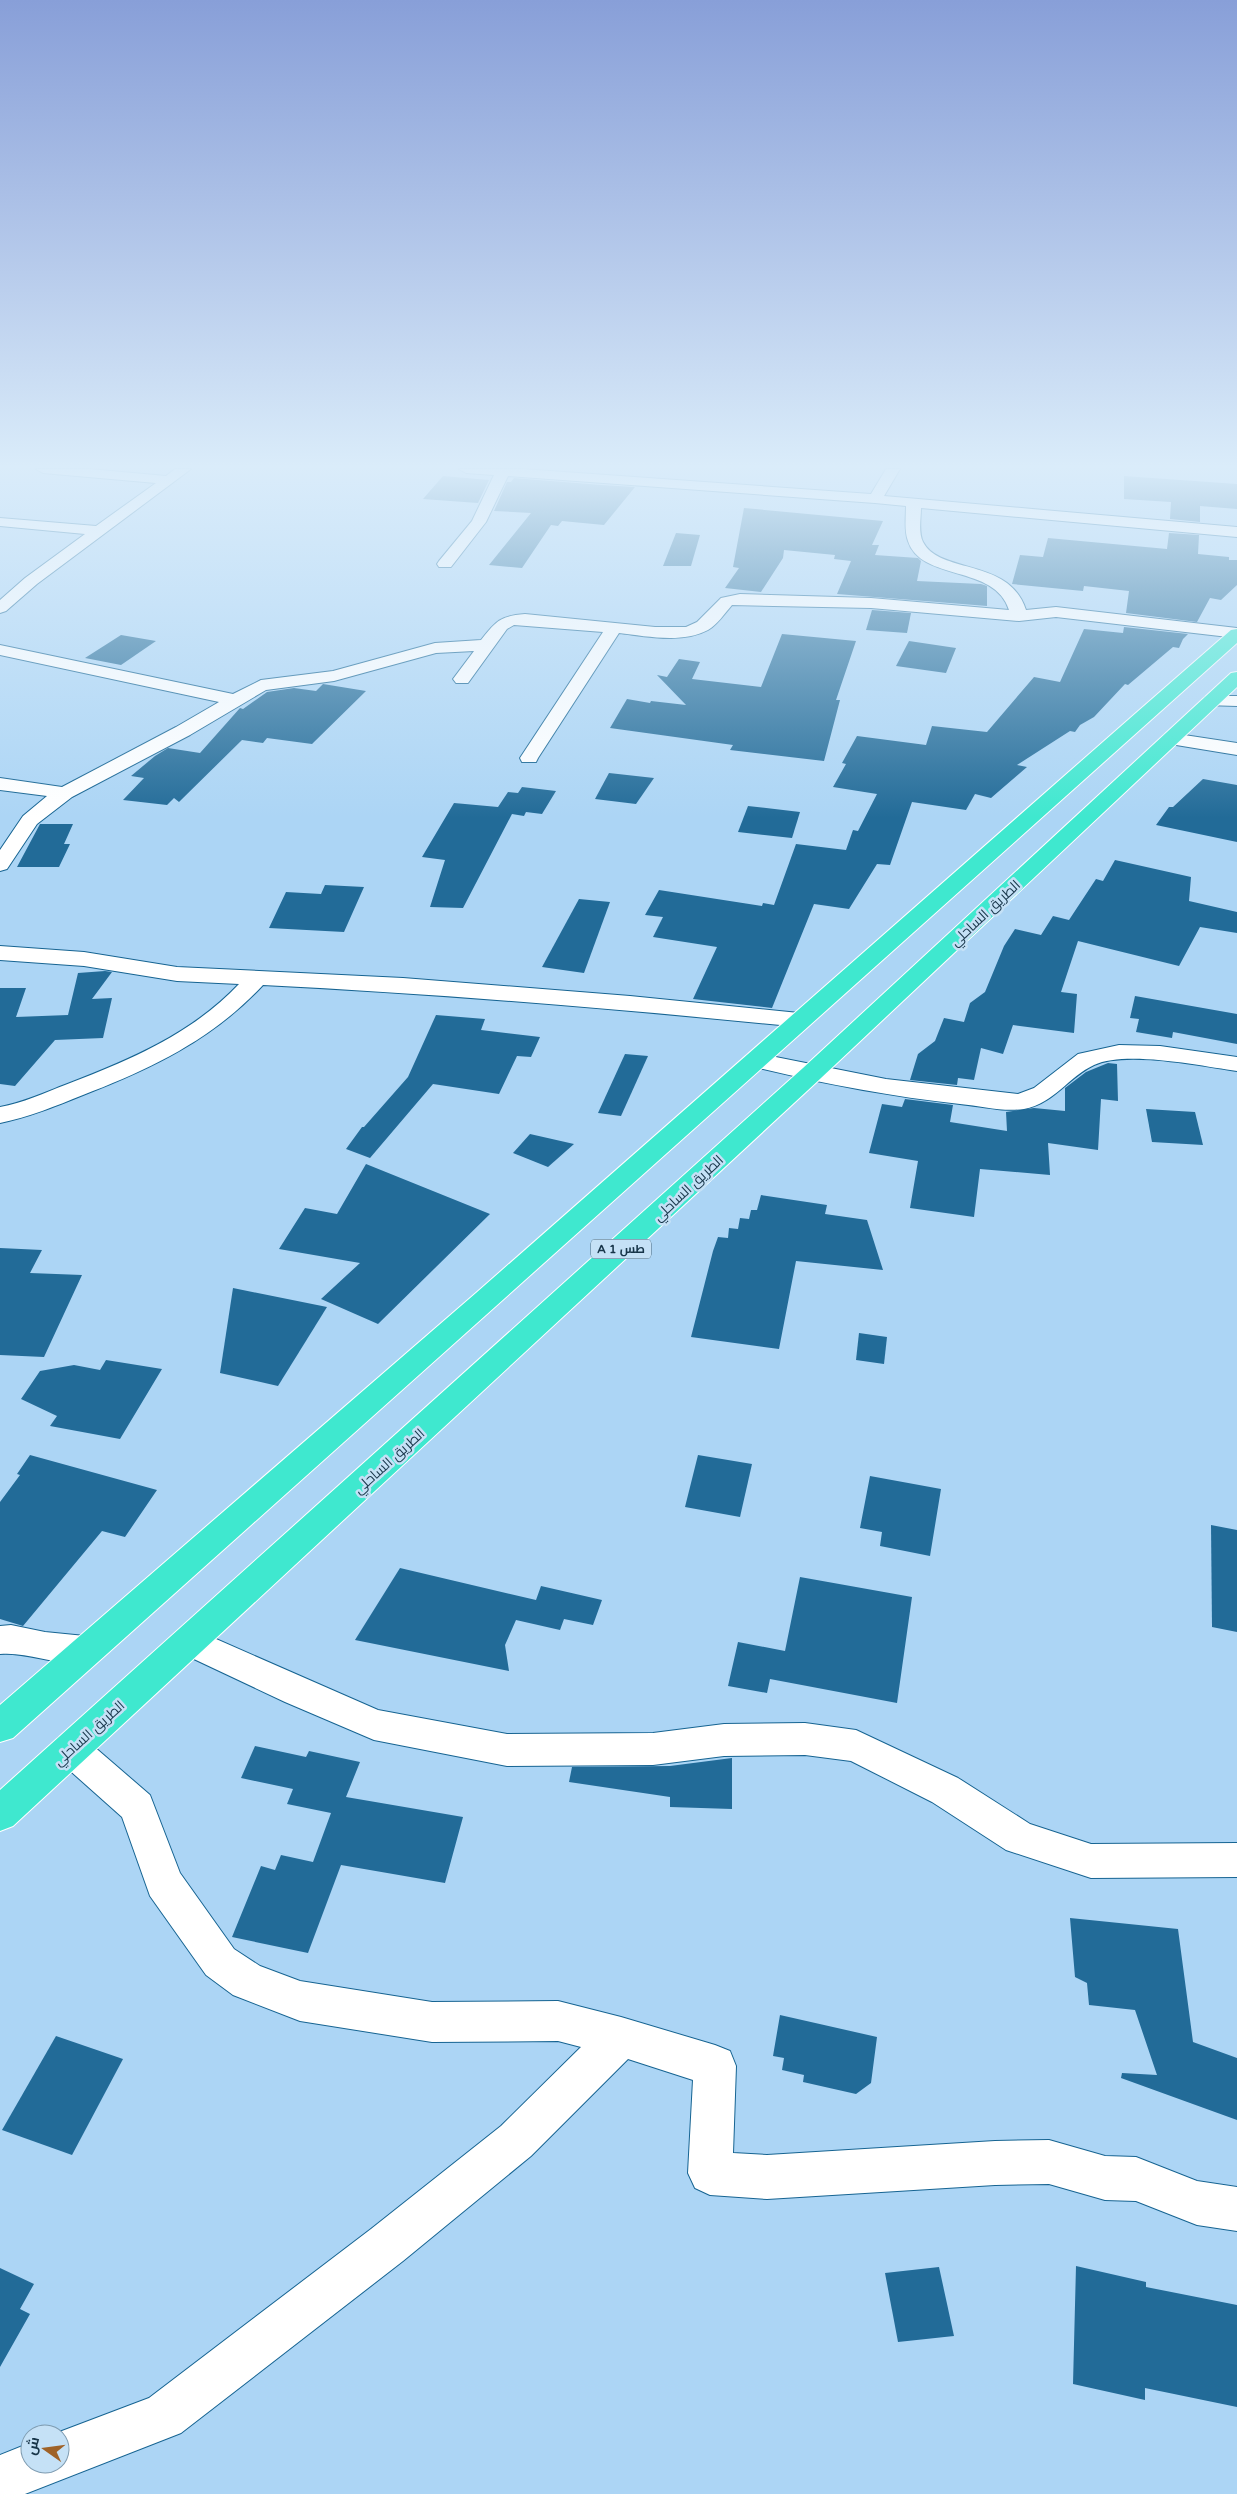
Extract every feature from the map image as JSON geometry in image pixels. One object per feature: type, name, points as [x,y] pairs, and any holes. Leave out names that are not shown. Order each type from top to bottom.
[{"type":"highway","points":[[0,1727],[1237,633]]},
{"type":"highway","name":"الطريق الساحلي","points":[[0,1814],[191,1642],[812,1073],[1171,739],[1224,701],[1237,677]]},
{"type":"street","points":[[0,608],[6,596],[21,585]]},
{"type":"street","points":[[1000,585],[1012,596],[1019,616]]},
{"type":"street","points":[[462,679],[501,625],[518,619],[655,632],[688,632],[703,626],[727,601],[740,599],[871,603],[1019,616],[1056,612],[1237,633]]},
{"type":"street","points":[[529,758],[614,628]]},
{"type":"street","points":[[0,865],[30,820],[65,794],[267,684],[325,678],[435,648],[486,645]]},
{"type":"street","points":[[0,650],[236,700]]},
{"type":"street","points":[[1171,739],[1237,748]]},
{"type":"street","points":[[0,784],[65,794]]},
{"type":"street","points":[[0,953],[84,959],[178,974],[403,985],[537,995],[799,1020]]},
{"type":"street","points":[[0,1115],[27,1108],[89,1085],[172,1048],[234,1003],[257,978]]},
{"type":"street","points":[[756,1060],[812,1073],[914,1092],[1012,1102],[1036,1098],[1078,1064],[1100,1054],[1144,1054],[1237,1064]]},
{"type":"street","points":[[0,1640],[11,1639],[45,1646],[85,1650]]},
{"type":"street","points":[[191,1642],[297,1692],[374,1725],[507,1750],[653,1749],[724,1740],[806,1739],[856,1746],[945,1790],[1019,1838],[1091,1860],[1237,1860]]},
{"type":"street","points":[[71,1749],[137,1807],[164,1883],[220,1962],[247,1981],[300,2001],[432,2022],[558,2021],[622,2037],[715,2066],[710,2173],[767,2177],[995,2163],[1049,2162],[1105,2178],[1136,2179],[1198,2203],[1237,2209]]},
{"type":"street","points":[[70,2452],[164,2416],[387,2245],[516,2140],[622,2037]]},
{"type":"street","points":[[0,2479],[20,2472]]},
{"type":"building","points":[[727,585],[765,585],[761,592],[725,588]]},
{"type":"building","points":[[841,585],[985,585],[987,586],[987,606],[837,594]]},
{"type":"building","points":[[1026,585],[1237,585],[1221,600],[1210,598],[1197,622],[1126,613],[1129,591],[1084,586],[1083,591]]},
{"type":"building","points":[[872,610],[911,613],[907,633],[866,630]]},
{"type":"building","points":[[1124,627],[1188,634],[1183,639],[1179,648],[1173,647],[1128,685],[1125,684],[1094,717],[1080,725],[1075,732],[1070,731],[1017,765],[1027,767],[991,798],[975,794],[966,810],[912,802],[890,865],[877,864],[849,909],[814,904],[772,1008],[693,999],[717,947],[653,937],[663,917],[645,915],[659,890],[762,906],[763,903],[774,905],[796,844],[846,850],[853,830],[858,831],[877,794],[833,787],[846,764],[842,763],[857,736],[926,745],[932,726],[987,732],[1034,677],[1060,682],[1084,629],[1123,633]]},
{"type":"building","points":[[782,634],[856,641],[836,700],[840,700],[824,761],[730,750],[733,745],[610,728],[627,699],[650,703],[651,701],[686,705],[657,675],[667,677],[679,659],[700,662],[692,679],[761,687]]},
{"type":"building","points":[[121,635],[156,641],[121,665],[85,658]]},
{"type":"building","points":[[909,641],[956,648],[946,673],[896,666]]},
{"type":"building","points":[[323,684],[366,691],[312,744],[267,738],[263,743],[242,740],[179,802],[174,798],[167,805],[123,800],[144,778],[131,776],[168,748],[200,753],[240,708],[243,709],[267,692],[294,688],[316,691]]},
{"type":"building","points":[[609,773],[654,778],[636,804],[595,799]]},
{"type":"building","points":[[1203,779],[1237,785],[1237,842],[1156,825],[1169,807],[1173,807]]},
{"type":"building","points":[[522,787],[556,791],[542,814],[526,812],[524,816],[512,814],[463,908],[430,907],[445,860],[422,857],[454,803],[498,807],[508,792],[518,793]]},
{"type":"building","points":[[748,806],[800,812],[792,838],[738,832]]},
{"type":"building","points":[[40,824],[73,824],[64,844],[70,844],[59,867],[17,867]]},
{"type":"building","points":[[1115,860],[1191,877],[1189,901],[1237,912],[1237,933],[1200,927],[1179,966],[1078,941],[1061,992],[1077,994],[1074,1033],[1013,1025],[1003,1054],[981,1048],[974,1080],[958,1078],[957,1085],[910,1080],[918,1054],[935,1041],[944,1018],[964,1022],[970,1003],[985,992],[1004,946],[1015,929],[1041,935],[1053,916],[1069,920],[1096,879],[1103,881]]},
{"type":"building","points":[[325,885],[364,887],[344,932],[269,928],[286,892],[321,894]]},
{"type":"building","points":[[579,899],[610,902],[584,973],[542,967]]},
{"type":"building","points":[[112,972],[92,999],[112,998],[103,1038],[55,1040],[15,1086],[0,1084],[0,988],[26,988],[16,1017],[68,1015],[78,973]]},
{"type":"building","points":[[1135,996],[1237,1014],[1237,1044],[1173,1032],[1172,1038],[1136,1032],[1139,1019],[1130,1018]]},
{"type":"building","points":[[436,1015],[485,1019],[481,1030],[540,1037],[531,1057],[517,1056],[499,1094],[433,1084],[370,1158],[346,1149],[362,1127],[408,1077]]},
{"type":"building","points":[[625,1054],[648,1056],[621,1116],[598,1113]]},
{"type":"building","points":[[1108,1063],[1117,1064],[1118,1101],[1101,1099],[1098,1150],[1048,1143],[1050,1175],[980,1169],[974,1217],[910,1208],[918,1161],[869,1153],[882,1104],[902,1107],[905,1099],[953,1105],[950,1122],[1007,1131],[1006,1112],[1034,1108],[1065,1111],[1065,1088],[1086,1072]]},
{"type":"building","points":[[1146,1109],[1195,1112],[1203,1145],[1152,1142]]},
{"type":"building","points":[[530,1134],[574,1144],[548,1167],[513,1153]]},
{"type":"building","points":[[366,1164],[490,1214],[378,1324],[321,1299],[360,1263],[279,1249],[305,1208],[337,1214]]},
{"type":"building","points":[[761,1195],[827,1205],[825,1214],[867,1220],[883,1270],[796,1261],[779,1349],[691,1337],[718,1237],[728,1238],[729,1228],[738,1229],[740,1218],[749,1219],[751,1210],[757,1210]]},
{"type":"building","points":[[0,1248],[42,1250],[30,1273],[82,1275],[44,1357],[0,1355]]},
{"type":"building","points":[[233,1288],[327,1307],[278,1386],[220,1373]]},
{"type":"building","points":[[859,1333],[887,1337],[884,1364],[856,1360]]},
{"type":"building","points":[[106,1360],[162,1369],[120,1439],[50,1426],[57,1416],[21,1399],[40,1371],[74,1365],[100,1370]]},
{"type":"building","points":[[30,1455],[157,1490],[125,1537],[102,1531],[23,1626],[0,1619],[0,1502],[20,1475],[17,1474]]},
{"type":"building","points":[[698,1455],[752,1464],[740,1517],[685,1507]]},
{"type":"building","points":[[870,1476],[941,1489],[930,1556],[880,1546],[882,1532],[860,1528]]},
{"type":"building","points":[[1211,1525],[1237,1530],[1237,1632],[1212,1627]]},
{"type":"building","points":[[400,1568],[536,1600],[541,1586],[602,1600],[593,1625],[564,1619],[560,1630],[516,1620],[505,1645],[509,1671],[355,1640]]},
{"type":"building","points":[[800,1577],[912,1597],[897,1703],[770,1679],[767,1693],[728,1686],[738,1642],[785,1651]]},
{"type":"building","points":[[255,1746],[306,1757],[309,1751],[360,1762],[346,1797],[463,1817],[445,1883],[341,1865],[308,1953],[232,1937],[261,1866],[275,1870],[281,1855],[313,1862],[331,1813],[287,1804],[293,1789],[241,1778]]},
{"type":"building","points":[[732,1758],[732,1809],[670,1807],[670,1797],[569,1782],[572,1767],[670,1766]]},
{"type":"building","points":[[1070,1918],[1178,1929],[1193,2042],[1237,2058],[1237,2120],[1121,2078],[1122,2073],[1157,2075],[1135,2010],[1089,2005],[1087,1983],[1075,1977]]},
{"type":"building","points":[[780,2015],[877,2037],[871,2083],[856,2094],[803,2082],[804,2075],[782,2070],[784,2058],[773,2056]]},
{"type":"building","points":[[56,2036],[123,2059],[72,2155],[2,2130]]},
{"type":"building","points":[[1076,2266],[1146,2282],[1146,2287],[1237,2305],[1237,2407],[1145,2388],[1145,2400],[1073,2384]]},
{"type":"building","points":[[939,2267],[954,2336],[898,2342],[885,2273]]},
{"type":"building","points":[[0,2268],[34,2284],[20,2309],[30,2314],[0,2367]]}]
